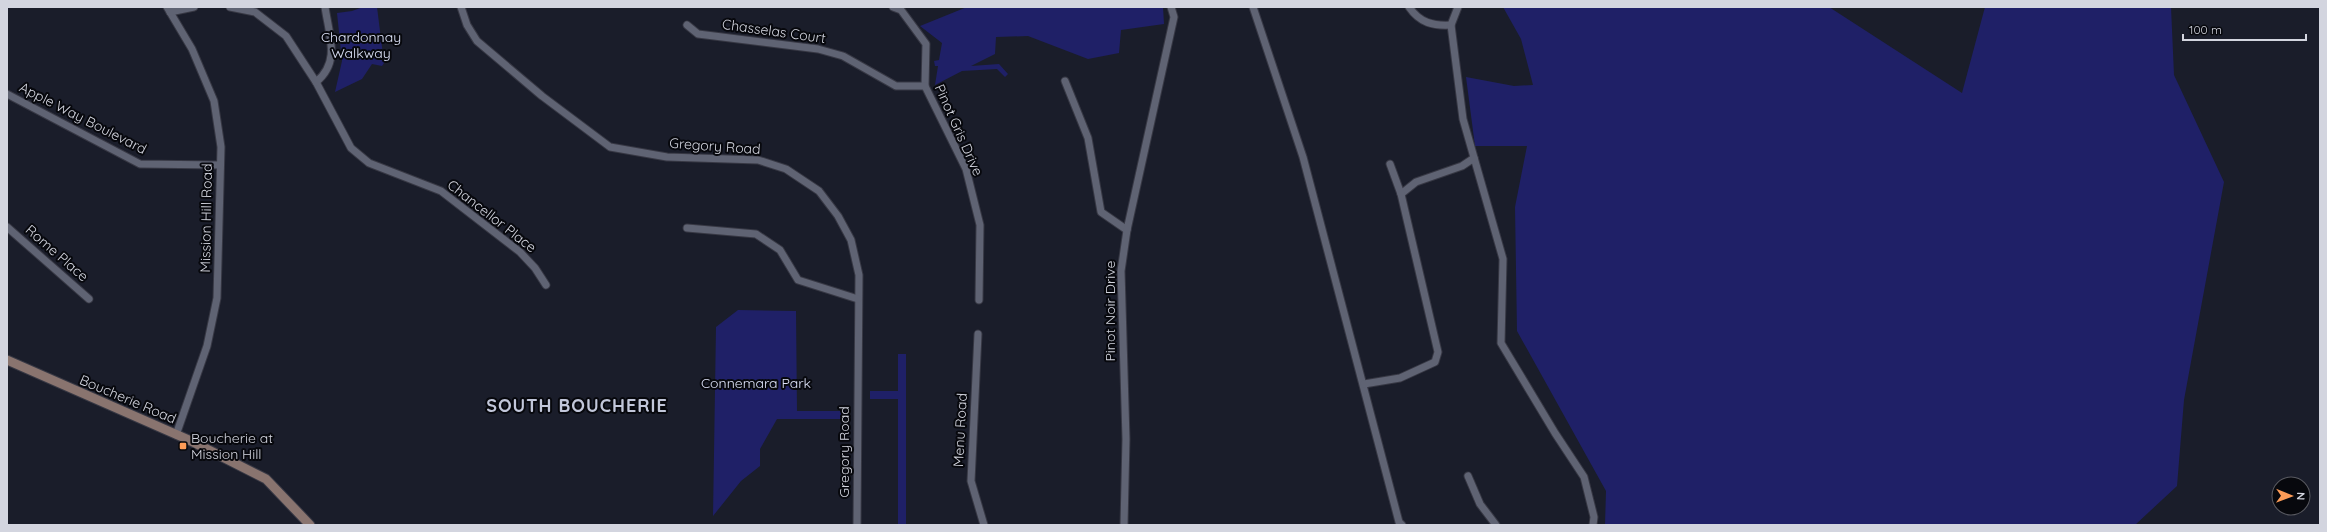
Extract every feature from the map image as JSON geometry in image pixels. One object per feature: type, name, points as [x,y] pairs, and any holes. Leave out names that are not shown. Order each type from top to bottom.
[{"type":"main road","name":"Boucherie Road","points":[[7,360],[176,435],[266,479],[310,525]]},
{"type":"street","points":[[169,9],[194,7]]},
{"type":"street","name":"Chancellor Place","points":[[230,7],[255,12],[286,36],[316,82],[351,148],[369,163],[441,191],[520,252],[535,268],[546,285]]},
{"type":"street","points":[[316,82],[326,74],[333,57],[325,7]]},
{"type":"street","name":"Gregory Road","points":[[461,7],[467,25],[477,41],[542,96],[610,147],[667,157],[758,160],[786,169],[819,191],[838,216],[851,240],[859,275],[857,525]]},
{"type":"street","name":"Pinot Gris Drive","points":[[893,7],[901,10],[926,44],[925,86],[966,170],[980,225],[979,300]]},
{"type":"street","name":"Pinot Noir Drive","points":[[1124,525],[1126,439],[1121,278],[1127,230],[1174,17],[1171,7]]},
{"type":"street","points":[[1253,7],[1304,157],[1399,522],[1402,525]]},
{"type":"street","points":[[1409,7],[1412,12],[1432,26],[1451,25]]},
{"type":"street","points":[[1458,7],[1451,25],[1463,119],[1503,260],[1501,343],[1554,433],[1584,476],[1594,517],[1593,525]]},
{"type":"street","name":"Mission Hill Road","points":[[169,9],[192,49],[214,101],[221,147],[219,165],[217,298],[207,346],[176,435]]},
{"type":"street","name":"Chasselas Court","points":[[687,25],[698,34],[818,49],[843,56],[896,86],[925,86]]},
{"type":"street","points":[[1065,81],[1088,138],[1101,212],[1127,230]]},
{"type":"street","name":"Apple Way Boulevard","points":[[7,94],[140,164],[219,165]]},
{"type":"street","points":[[1401,194],[1416,182],[1462,166],[1474,158]]},
{"type":"street","points":[[1364,384],[1400,378],[1435,362],[1438,352],[1401,194],[1390,164]]},
{"type":"street","name":"Rome Place","points":[[7,227],[89,299]]},
{"type":"street","points":[[687,228],[756,234],[780,250],[798,280],[858,299]]},
{"type":"street","name":"Menu Road","points":[[978,334],[971,481],[984,525]]},
{"type":"street","points":[[1468,476],[1480,504],[1496,525]]},
{"type":"green space","name":"Chardonnay Walkway","points":[[363,7],[377,7],[384,63],[382,66],[372,64],[362,79],[335,92],[342,61],[337,13],[352,11]]},
{"type":"green space","points":[[967,7],[1163,7],[1164,24],[1121,30],[1119,53],[1088,59],[1028,36],[996,37],[995,54],[971,66],[999,64],[1008,74],[1005,77],[997,69],[962,71],[935,85],[938,66],[935,66],[934,61],[939,60],[942,43],[920,26]]},
{"type":"green space","points":[[1503,7],[1829,7],[1962,93],[1985,7],[2171,7],[2174,75],[2224,182],[2184,400],[2177,486],[2135,525],[1605,525],[1606,491],[1517,331],[1515,207],[1527,146],[1475,146],[1466,77],[1514,86],[1533,85],[1521,39]]},
{"type":"green space","name":"Connemara Park","points":[[738,310],[796,311],[797,411],[846,411],[846,419],[777,419],[760,449],[760,466],[741,481],[713,516],[716,327]]},
{"type":"green space","points":[[898,354],[906,354],[906,525],[898,525],[898,399],[870,399],[870,391],[898,391]]},
{"type":"place","name":"Boucherie at Mission Hill","points":[[183,446]]},
{"type":"district","name":"SOUTH BOUCHERIE","points":[[577,405]]}]
